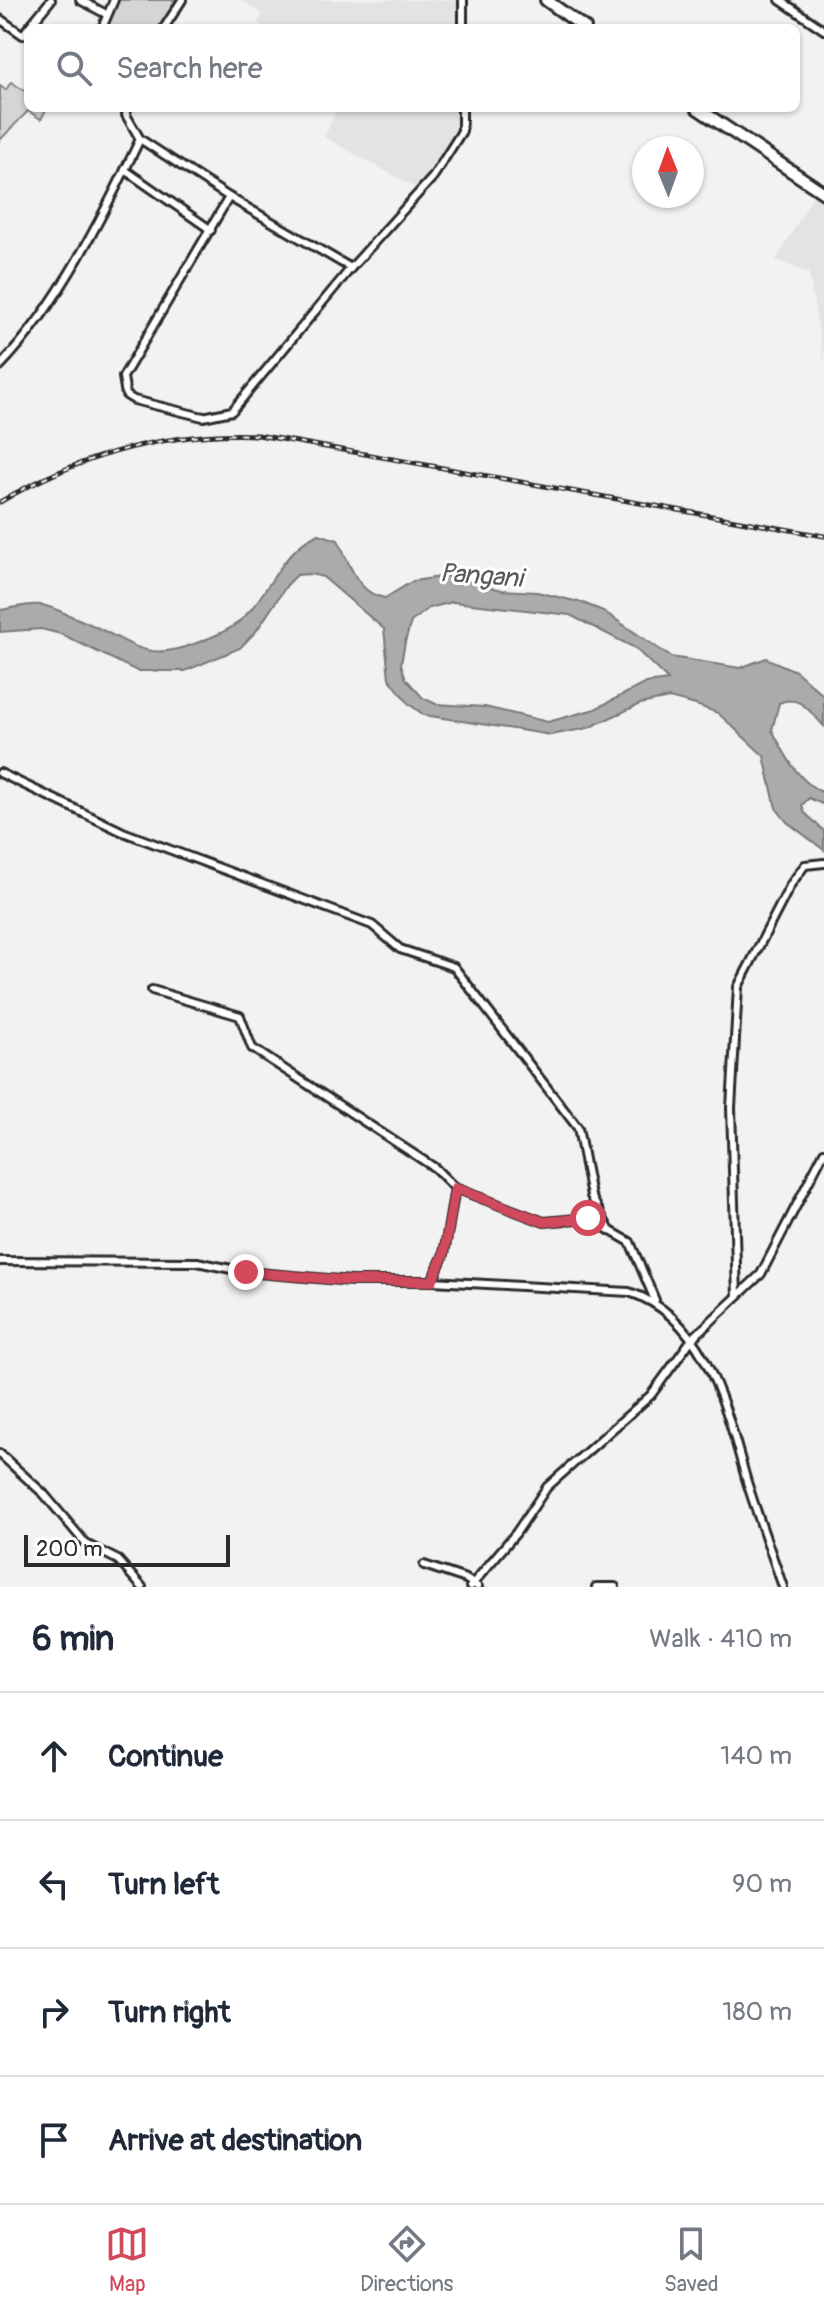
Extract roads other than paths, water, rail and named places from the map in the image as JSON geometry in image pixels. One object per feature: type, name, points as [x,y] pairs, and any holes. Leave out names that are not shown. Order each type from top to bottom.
[{"type":"highway","points":[[546,0],[579,24]]},
{"type":"highway","points":[[703,112],[824,193]]},
{"type":"street","points":[[31,24],[51,0]]},
{"type":"street","points":[[80,0],[106,14]]},
{"type":"street","points":[[103,24],[114,0]]},
{"type":"street","points":[[167,24],[182,0]]},
{"type":"street","points":[[463,0],[463,24]]},
{"type":"street","points":[[780,0],[824,30]]},
{"type":"street","points":[[0,19],[24,34]]},
{"type":"street","points":[[126,112],[140,139],[229,197],[351,268]]},
{"type":"street","points":[[229,197],[123,377],[126,395],[134,400],[203,417],[232,411],[246,398],[351,268],[433,177],[462,131],[462,112]]},
{"type":"street","points":[[0,366],[22,343],[53,298],[140,139]]},
{"type":"street","points":[[125,170],[211,230]]},
{"type":"street","points":[[0,773],[123,832],[372,925],[400,949],[454,967],[578,1128],[591,1196],[610,1231]]},
{"type":"street","points":[[737,1296],[731,1108],[738,987],[791,884],[805,865],[824,863]]},
{"type":"street","points":[[152,990],[240,1016],[252,1048],[435,1168],[455,1188],[544,1222],[588,1218],[630,1242],[655,1300],[692,1339],[725,1403],[783,1587]]},
{"type":"street","points":[[424,1565],[474,1586],[547,1487],[651,1395],[692,1339],[761,1274],[824,1152]]},
{"type":"street","points":[[432,1281],[444,1254],[455,1188]]},
{"type":"street","points":[[0,1261],[197,1262],[246,1272],[352,1281],[432,1281],[629,1292],[655,1300]]},
{"type":"street","points":[[0,1454],[44,1494],[86,1544],[118,1560],[142,1587]]},
{"type":"street","points":[[596,1587],[615,1587]]},
{"type":"railway","points":[[0,502],[61,471],[124,449],[190,437],[258,435],[824,536]]},
{"type":"water label","name":"Pangani","points":[[481,576]]}]
